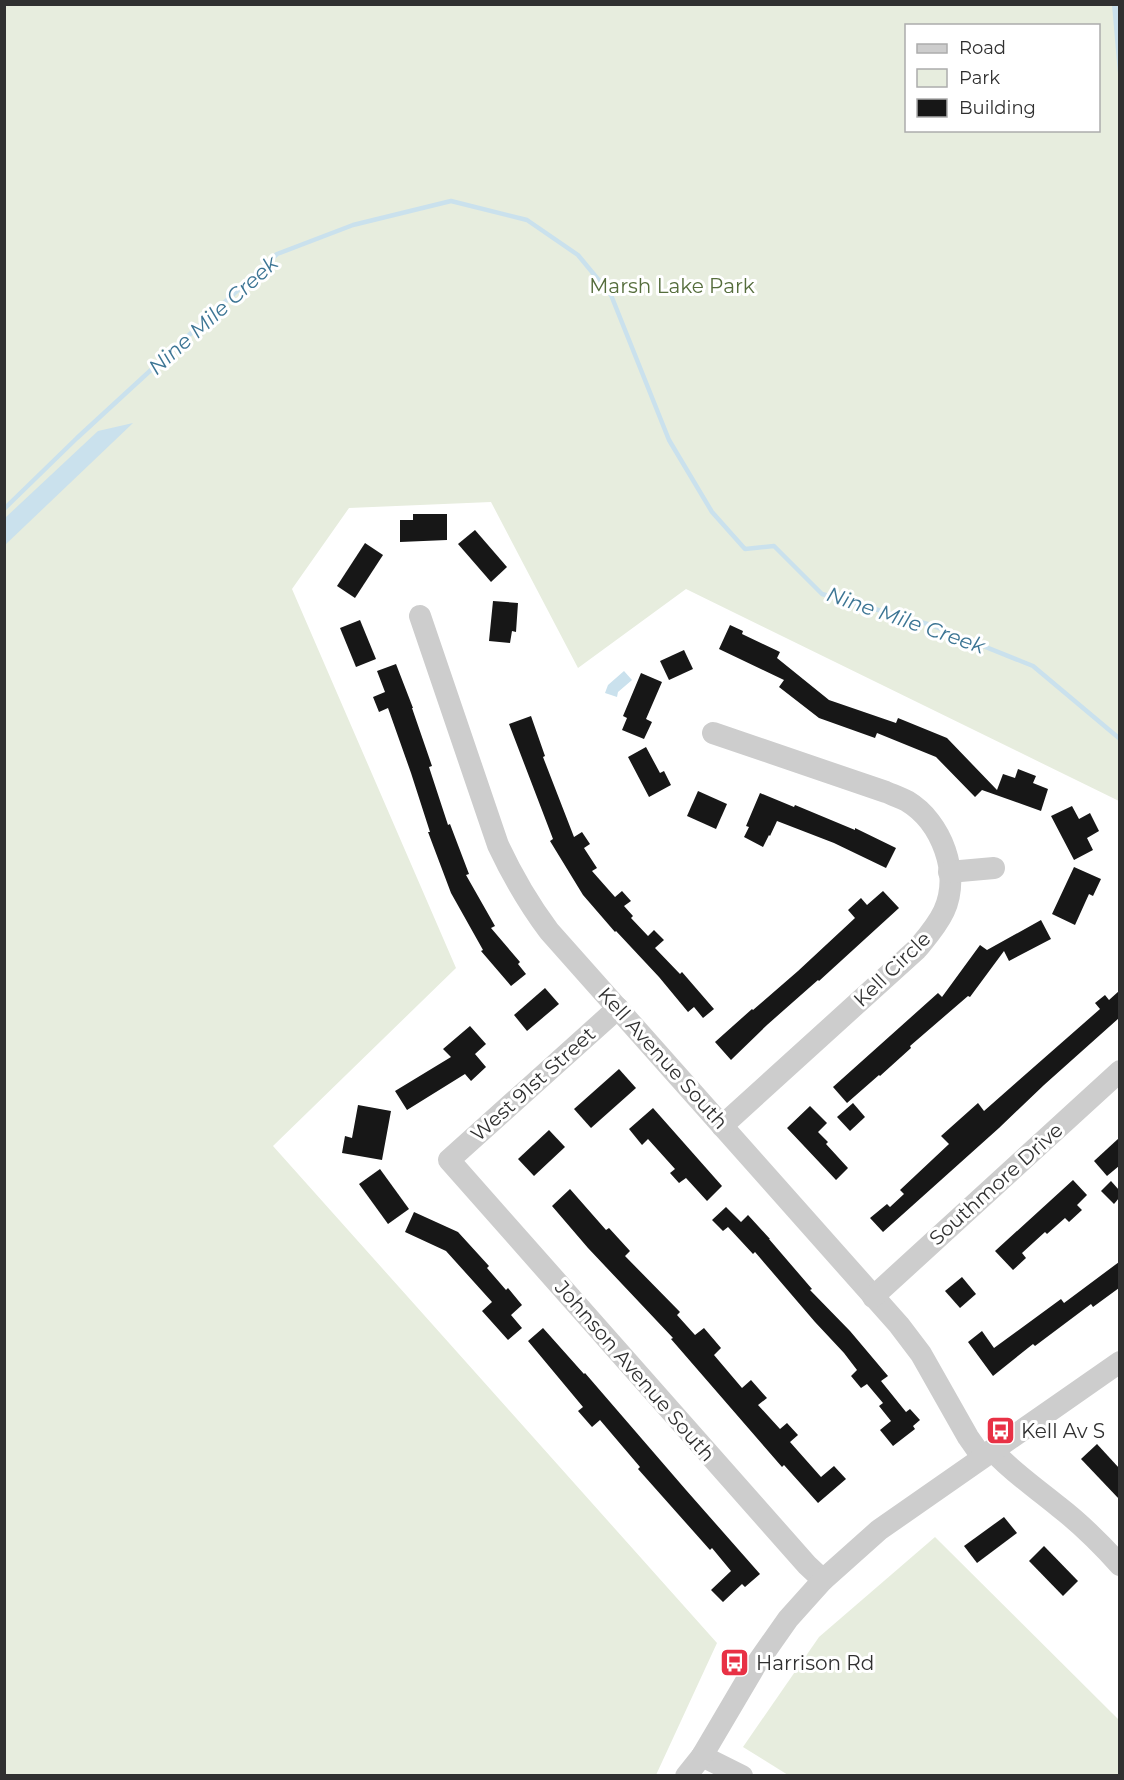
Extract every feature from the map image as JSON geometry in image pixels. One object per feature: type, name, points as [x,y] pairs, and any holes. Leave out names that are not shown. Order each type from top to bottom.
[{"type":"street","name":"Kell Avenue South","points":[[420,616],[498,845],[529,904],[549,931],[898,1325],[921,1354],[968,1437],[987,1454],[1061,1508],[1101,1544],[1119,1564]]},
{"type":"street","name":"Kell Circle","points":[[713,733],[909,802],[927,818],[941,838],[949,861],[950,885],[945,909],[934,930],[917,949],[722,1125]]},
{"type":"street","points":[[949,872],[994,868]]},
{"type":"street","name":"West 91st Street","points":[[448,1160],[618,1008]]},
{"type":"street","name":"Southmore Drive","points":[[873,1297],[1119,1071]]},
{"type":"street","name":"Johnson Avenue South","points":[[448,1160],[807,1565],[823,1580]]},
{"type":"street","points":[[686,1776],[699,1766],[755,1666],[788,1619],[823,1580],[879,1530],[1119,1362]]},
{"type":"street","points":[[699,1766],[742,1776]]},
{"type":"green space","name":"Marsh Lake Park","points":[[5,5],[1119,5],[1119,801],[686,589],[578,668],[491,502],[349,508],[292,589],[456,968],[273,1146],[717,1643],[656,1775],[5,1776]]},
{"type":"green space","points":[[935,1537],[1119,1720],[1119,1775],[788,1775],[743,1747],[819,1637]]},
{"type":"water","points":[[1112,5],[1119,5],[1119,77],[1118,74]]},
{"type":"water","points":[[133,423],[5,545],[5,518],[98,431]]},
{"type":"water","points":[[624,671],[632,680],[618,692],[617,697],[605,693],[608,685]]},
{"type":"building","points":[[413,514],[447,514],[447,540],[400,542],[400,520],[413,520]]},
{"type":"building","points":[[475,530],[507,567],[491,582],[458,544]]},
{"type":"building","points":[[365,543],[383,555],[355,598],[337,586]]},
{"type":"building","points":[[493,601],[518,603],[516,632],[512,631],[510,643],[489,641]]},
{"type":"building","points":[[360,620],[376,659],[356,667],[340,628]]},
{"type":"building","points":[[730,625],[743,631],[742,634],[780,652],[777,658],[829,700],[896,723],[898,718],[947,738],[997,790],[1003,774],[1015,778],[1018,769],[1036,776],[1033,783],[1048,789],[1041,811],[982,790],[975,797],[936,757],[877,733],[875,738],[819,718],[779,687],[784,680],[719,649]]},
{"type":"building","points":[[684,650],[693,669],[669,680],[660,661]]},
{"type":"building","points":[[396,664],[432,766],[429,767],[448,825],[450,824],[469,874],[466,875],[495,926],[491,928],[520,962],[518,964],[526,974],[511,986],[481,951],[483,950],[451,893],[428,832],[430,832],[388,708],[379,712],[373,697],[385,692],[377,671]]},
{"type":"building","points":[[641,673],[662,682],[646,719],[652,722],[644,739],[622,730],[627,718],[623,716]]},
{"type":"building","points":[[531,716],[545,756],[543,757],[574,837],[582,832],[590,844],[584,848],[597,868],[592,871],[615,897],[622,891],[631,901],[624,906],[633,916],[631,918],[648,936],[654,930],[664,940],[655,948],[680,974],[682,972],[714,1009],[703,1018],[694,1007],[688,1012],[583,895],[550,841],[553,839],[509,724]]},
{"type":"building","points":[[646,747],[660,773],[664,771],[671,785],[649,797],[628,757]]},
{"type":"building","points":[[698,791],[727,804],[716,829],[687,816]]},
{"type":"building","points":[[760,793],[855,830],[855,828],[896,848],[886,868],[834,843],[777,821],[763,847],[744,837],[749,827],[746,826]]},
{"type":"building","points":[[1072,806],[1079,819],[1090,813],[1099,831],[1087,838],[1093,850],[1074,860],[1051,816]]},
{"type":"building","points":[[1074,867],[1101,879],[1093,896],[1089,894],[1075,925],[1052,914]]},
{"type":"building","points":[[883,891],[899,908],[767,1025],[731,1060],[715,1042],[798,971],[855,918],[848,910],[861,898],[867,905]]},
{"type":"building","points":[[1041,920],[1051,939],[1009,961],[1004,951],[970,997],[968,996],[847,1103],[833,1087],[938,993],[942,997],[980,945],[987,950]]},
{"type":"building","points":[[545,988],[559,1004],[527,1031],[514,1015]]},
{"type":"building","points":[[1119,991],[1119,1018],[883,1232],[870,1218],[887,1204],[890,1207],[904,1194],[900,1190],[949,1144],[941,1136],[978,1103],[984,1111],[1100,1009],[1095,1003],[1105,995],[1109,1000]]},
{"type":"building","points":[[470,1026],[486,1044],[475,1054],[486,1067],[471,1081],[465,1074],[407,1110],[395,1091],[451,1057],[443,1049]]},
{"type":"building","points":[[619,1069],[636,1088],[591,1128],[574,1109]]},
{"type":"building","points":[[853,1103],[865,1117],[850,1131],[837,1117]]},
{"type":"building","points":[[358,1105],[391,1111],[382,1160],[342,1153],[345,1136],[352,1138]]},
{"type":"building","points":[[810,1106],[827,1123],[818,1132],[848,1168],[836,1180],[787,1128]]},
{"type":"building","points":[[653,1108],[722,1186],[707,1201],[686,1178],[679,1183],[670,1173],[675,1169],[648,1139],[642,1145],[629,1129]]},
{"type":"building","points":[[549,1130],[565,1147],[534,1176],[518,1159]]},
{"type":"building","points":[[1119,1138],[1119,1166],[1107,1176],[1094,1161]]},
{"type":"building","points":[[380,1169],[409,1209],[388,1224],[359,1184]]},
{"type":"building","points":[[1073,1180],[1087,1195],[1077,1205],[1082,1210],[1069,1222],[1065,1218],[1047,1234],[1045,1232],[1022,1253],[1026,1258],[1013,1270],[995,1251]]},
{"type":"building","points":[[1111,1181],[1119,1190],[1119,1198],[1114,1204],[1101,1191]]},
{"type":"building","points":[[570,1189],[606,1230],[609,1228],[630,1251],[625,1256],[680,1312],[677,1315],[695,1335],[704,1328],[721,1348],[714,1355],[742,1388],[751,1380],[767,1398],[758,1405],[780,1429],[787,1423],[798,1435],[790,1442],[821,1477],[834,1466],[846,1479],[818,1503],[784,1465],[782,1467],[671,1339],[673,1338],[588,1248],[552,1206]]},
{"type":"building","points":[[726,1207],[741,1222],[748,1215],[770,1239],[812,1289],[810,1290],[850,1331],[888,1376],[881,1381],[906,1412],[910,1409],[920,1420],[913,1426],[915,1429],[893,1446],[880,1430],[891,1421],[879,1406],[883,1403],[867,1384],[861,1388],[851,1376],[857,1370],[844,1353],[755,1252],[753,1254],[728,1227],[723,1231],[712,1220]]},
{"type":"building","points":[[414,1212],[458,1232],[489,1266],[487,1268],[506,1290],[508,1288],[522,1305],[511,1315],[522,1328],[508,1340],[482,1311],[492,1302],[446,1251],[405,1232]]},
{"type":"building","points":[[1119,1262],[1119,1288],[1093,1307],[1091,1304],[1035,1346],[1033,1344],[993,1376],[968,1342],[982,1331],[994,1348],[1061,1299],[1064,1303]]},
{"type":"building","points":[[962,1277],[976,1294],[960,1308],[945,1291]]},
{"type":"building","points":[[543,1328],[760,1574],[745,1587],[742,1584],[723,1602],[711,1590],[731,1571],[638,1469],[640,1467],[600,1420],[592,1427],[578,1411],[583,1407],[528,1341]]},
{"type":"building","points":[[1097,1444],[1119,1468],[1119,1499],[1081,1459]]},
{"type":"building","points":[[1004,1517],[1017,1533],[977,1563],[964,1546]]},
{"type":"building","points":[[1044,1546],[1078,1581],[1063,1596],[1029,1561]]},
{"type":"waterway","name":"Nine Mile Creek","points":[[4,509],[77,438],[277,254],[353,225],[451,201],[527,220],[578,255],[611,295],[669,440],[712,512],[745,549],[774,546],[822,594],[931,625],[1033,666],[1120,739]]},
{"type":"place","name":"Kell Av S","points":[[1000,1431]]},
{"type":"place","name":"Harrison Rd","points":[[735,1663]]}]
